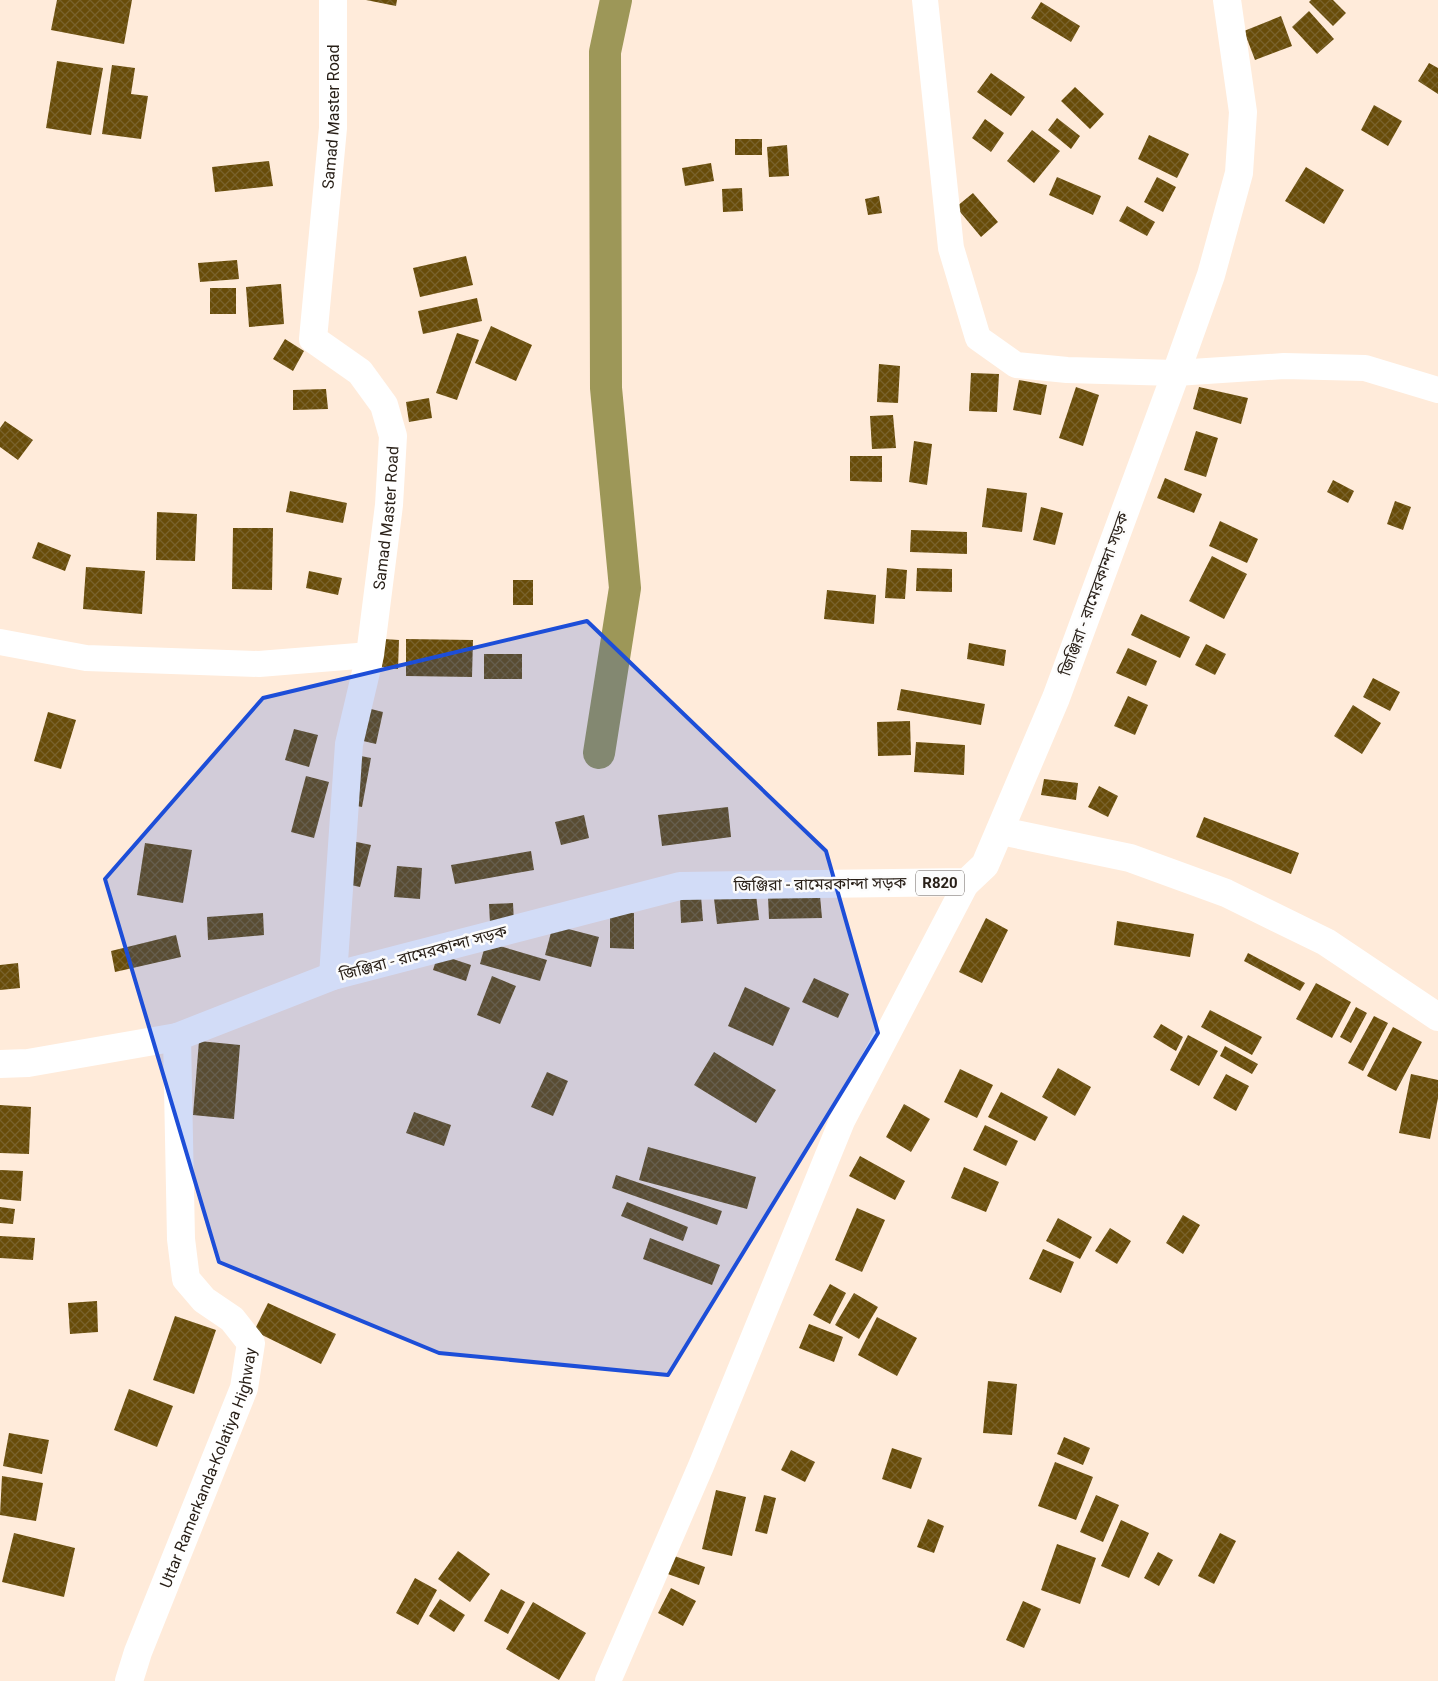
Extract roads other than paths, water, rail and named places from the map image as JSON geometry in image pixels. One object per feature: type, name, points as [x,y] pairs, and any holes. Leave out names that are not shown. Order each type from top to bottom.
[{"type":"main road","name":"Samad Master Road","points":[[333,0],[333,128],[313,339],[360,372],[384,405],[393,436],[389,505],[370,655],[349,744],[333,976]]},
{"type":"main road","name":"জিঞ্জিরা - রামেরকান্দা সড়ক","points":[[0,1064],[28,1063],[177,1037],[333,976],[680,886],[967,882],[985,865],[1056,698],[1211,275],[1240,173],[1243,112],[1227,0]]},
{"type":"main road","points":[[1001,830],[1130,858],[1226,893],[1326,942],[1438,1017]]},
{"type":"main road","name":"Uttar Ramerkanda-Kolatiya Highway","points":[[129,1681],[138,1652],[244,1388],[251,1343],[232,1319],[204,1300],[186,1279],[181,1239],[177,1037]]},
{"type":"street","points":[[926,0],[951,248],[978,338],[1016,365],[1067,370],[1176,373],[1284,366],[1365,368],[1438,390]]},
{"type":"street","points":[[0,642],[86,658],[259,664],[370,655]]},
{"type":"street","points":[[608,1681],[701,1466],[842,1120],[967,882]]},
{"type":"waterway","points":[[599,753],[625,588],[606,388],[605,52],[616,0]]}]
